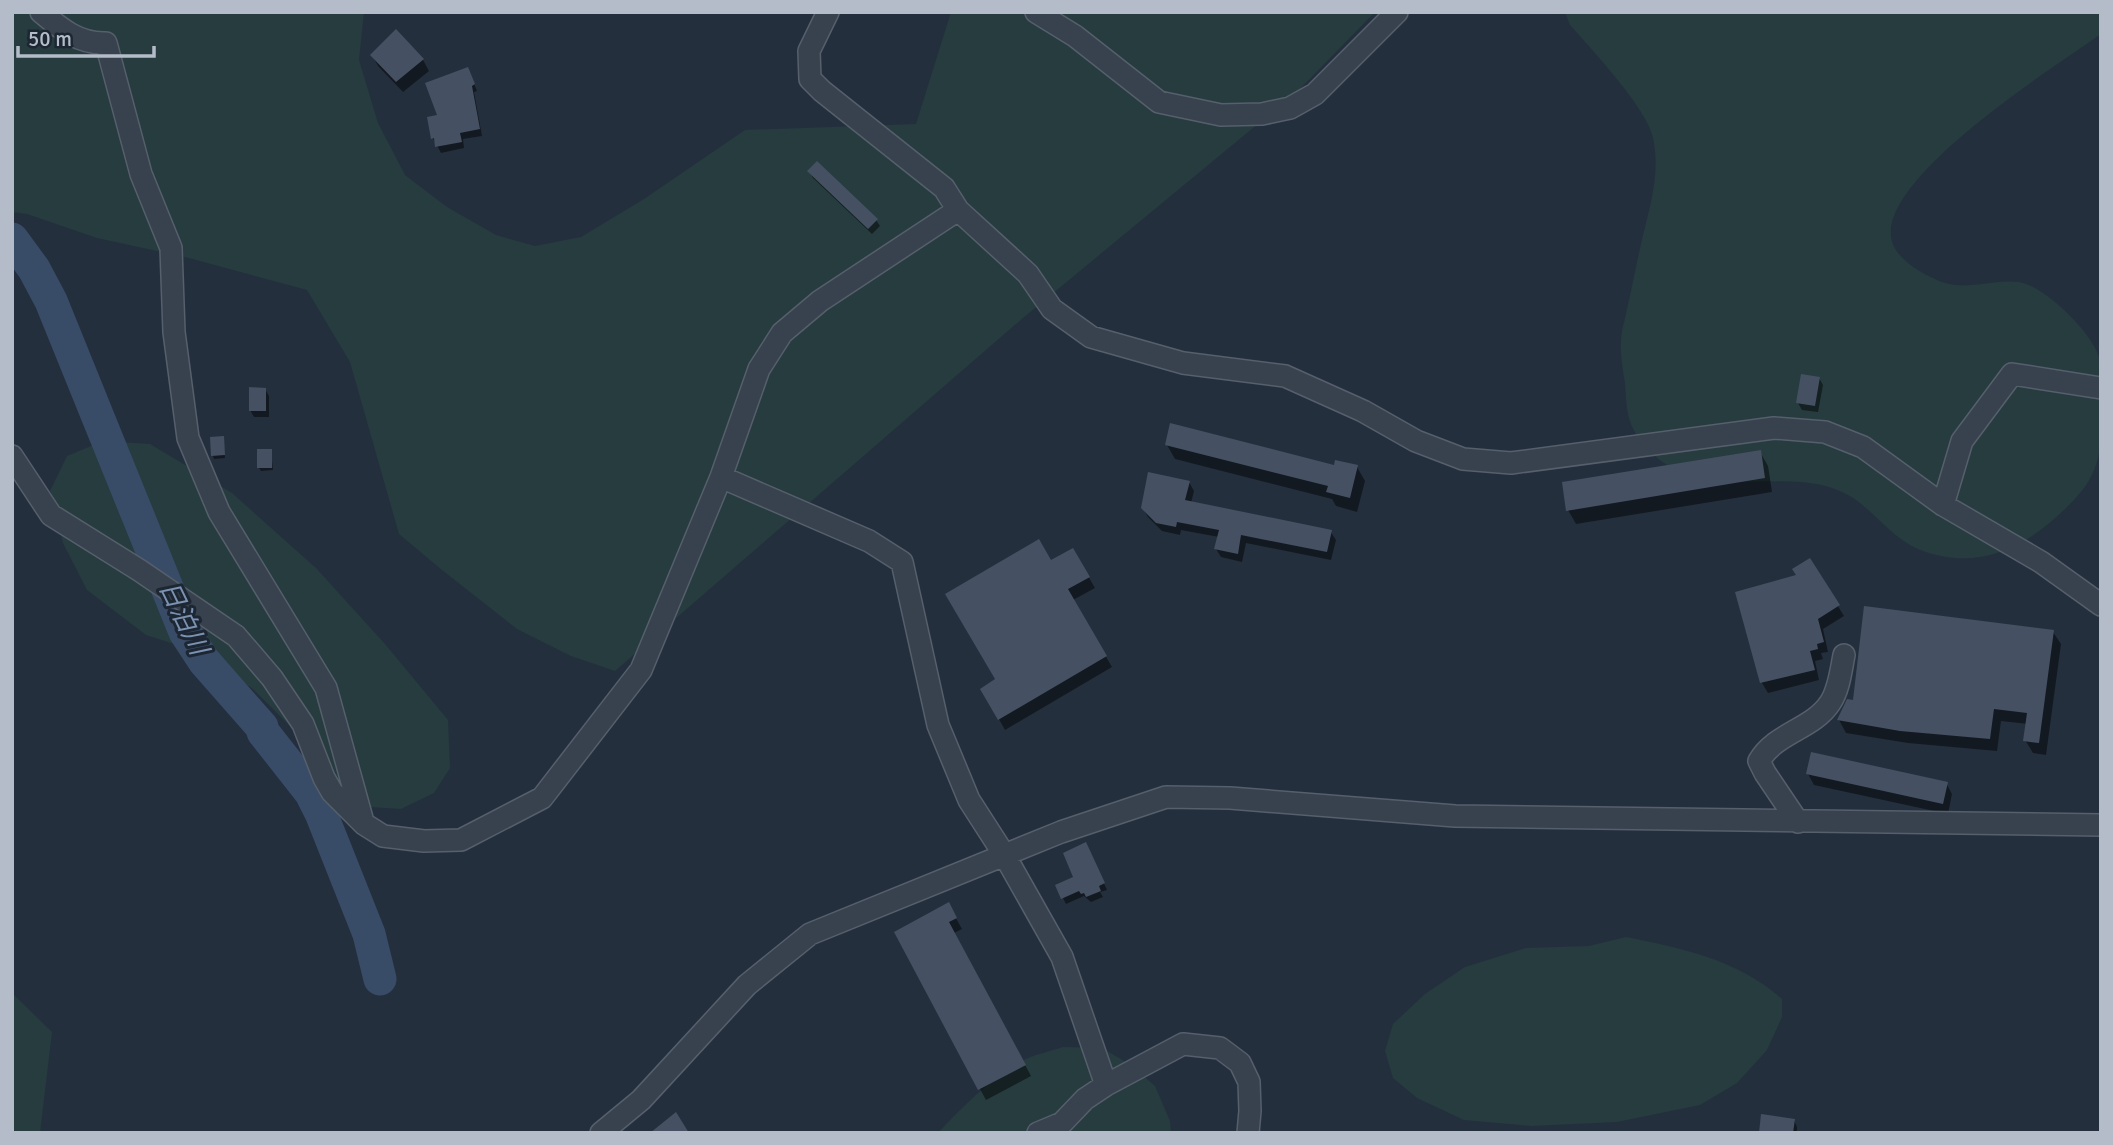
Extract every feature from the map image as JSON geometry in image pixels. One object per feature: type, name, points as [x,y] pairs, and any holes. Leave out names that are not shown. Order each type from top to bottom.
[{"type":"street","points":[[41,12],[64,32],[90,44],[106,43],[141,174],[171,248],[174,332],[188,438],[219,512],[326,688],[364,824]]},
{"type":"street","points":[[828,12],[809,51],[810,79],[822,92],[944,188],[958,210],[1028,274],[1052,309],[1091,337],[1183,362],[1284,376],[1363,411],[1416,441],[1463,459],[1511,463],[1774,428],[1825,432],[1863,447],[1942,505],[2041,562],[2101,605]]},
{"type":"street","points":[[1035,12],[1075,36],[1159,102],[1221,115],[1262,114],[1290,108],[1315,94],[1397,12]]},
{"type":"street","points":[[12,456],[51,514],[236,636],[272,678],[303,724],[332,792],[364,824],[383,836],[424,841],[461,840],[542,798],[641,670],[721,477],[759,369],[782,333],[820,301],[958,210]]},
{"type":"street","points":[[1942,505],[1962,441],[2012,374],[2101,388]]},
{"type":"street","points":[[721,477],[869,541],[902,562],[938,724],[969,800],[1005,856],[1062,957],[1106,1085]]},
{"type":"street","points":[[1798,822],[1759,761],[1766,749],[1821,715],[1833,700],[1844,655]]},
{"type":"street","points":[[601,1133],[641,1100],[747,985],[810,934],[1062,832],[1166,797],[1230,798],[1455,816],[2101,825]]},
{"type":"street","points":[[1038,1133],[1062,1123],[1085,1099],[1106,1085],[1184,1044],[1220,1048],[1240,1063],[1249,1082],[1248,1133]]},
{"type":"green space","points":[[12,12],[364,12],[359,60],[378,123],[405,175],[447,207],[496,235],[535,246],[581,237],[644,199],[745,130],[916,124],[951,12],[1375,12],[1299,90],[1023,318],[615,671],[571,656],[517,629],[399,534],[350,362],[307,290],[189,258],[97,238],[27,214],[12,212]]},
{"type":"green space","points":[[1565,12],[2101,12],[2101,34],[1976,124],[1942,154],[1915,183],[1896,211],[1891,236],[1897,252],[1911,266],[1945,283],[1962,285],[2010,281],[2030,285],[2067,313],[2096,349],[2102,380],[2098,458],[2088,482],[2067,507],[2035,534],[1999,552],[1980,557],[1939,556],[1910,545],[1860,503],[1835,489],[1809,483],[1726,482],[1698,478],[1673,468],[1649,450],[1629,420],[1621,347],[1622,330],[1653,192],[1656,165],[1653,138],[1641,111],[1570,25]]},
{"type":"green space","points":[[103,441],[150,444],[232,493],[316,568],[385,644],[448,720],[450,768],[434,793],[401,809],[370,807],[339,784],[296,732],[253,689],[202,653],[146,635],[87,590],[63,543],[50,491],[67,456]]},
{"type":"green space","points":[[1626,937],[1688,951],[1728,965],[1747,974],[1782,999],[1782,1017],[1767,1050],[1737,1083],[1700,1105],[1617,1122],[1532,1126],[1464,1120],[1417,1098],[1393,1078],[1385,1051],[1393,1024],[1425,994],[1465,967],[1526,948],[1589,946]]},
{"type":"green space","points":[[12,993],[52,1032],[40,1133],[12,1133]]},
{"type":"green space","points":[[1063,1047],[1102,1048],[1131,1065],[1155,1086],[1170,1121],[1171,1133],[938,1133],[968,1102],[1002,1074],[1026,1059]]},
{"type":"building","points":[[396,29],[424,59],[396,82],[370,55]]},
{"type":"building","points":[[468,67],[475,84],[472,86],[480,129],[460,133],[462,142],[435,147],[427,117],[437,115],[425,83]]},
{"type":"building","points":[[817,161],[878,219],[868,229],[807,171]]},
{"type":"building","points":[[1801,374],[1820,377],[1815,406],[1796,403]]},
{"type":"building","points":[[249,387],[266,388],[266,411],[249,411]]},
{"type":"building","points":[[1170,423],[1334,465],[1335,460],[1358,465],[1350,498],[1326,492],[1328,486],[1165,445]]},
{"type":"building","points":[[224,436],[225,455],[211,456],[210,437]]},
{"type":"building","points":[[257,449],[272,449],[272,468],[257,468]]},
{"type":"building","points":[[1761,450],[1765,478],[1566,511],[1562,482]]},
{"type":"building","points":[[1148,472],[1190,481],[1185,500],[1332,530],[1327,552],[1241,535],[1238,554],[1214,549],[1219,530],[1177,522],[1176,527],[1156,523],[1141,508]]},
{"type":"building","points":[[1039,539],[1051,560],[1073,548],[1090,577],[1068,589],[1107,656],[998,720],[980,689],[995,679],[945,594]]},
{"type":"building","points":[[1810,558],[1840,605],[1818,619],[1824,642],[1817,644],[1818,649],[1810,651],[1815,670],[1760,683],[1735,592],[1796,575],[1792,569]]},
{"type":"building","points":[[1864,606],[2054,630],[2039,743],[2023,741],[2027,713],[1994,709],[1990,739],[1900,731],[1837,720],[1847,699],[1853,700]]},
{"type":"building","points":[[1811,752],[1948,782],[1943,804],[1806,774]]},
{"type":"building","points":[[1086,842],[1105,883],[1099,886],[1101,891],[1086,897],[1079,891],[1061,899],[1055,885],[1073,877],[1063,853]]},
{"type":"building","points":[[949,902],[957,918],[949,922],[1026,1065],[978,1090],[894,932]]},
{"type":"building","points":[[676,1112],[689,1133],[650,1133]]},
{"type":"building","points":[[1761,1114],[1795,1119],[1793,1133],[1759,1133]]},
{"type":"waterway","name":"日泊川","points":[[12,239],[34,269],[51,301],[185,632],[204,661],[262,727],[263,732],[311,793],[321,813],[369,934],[380,979]]}]
